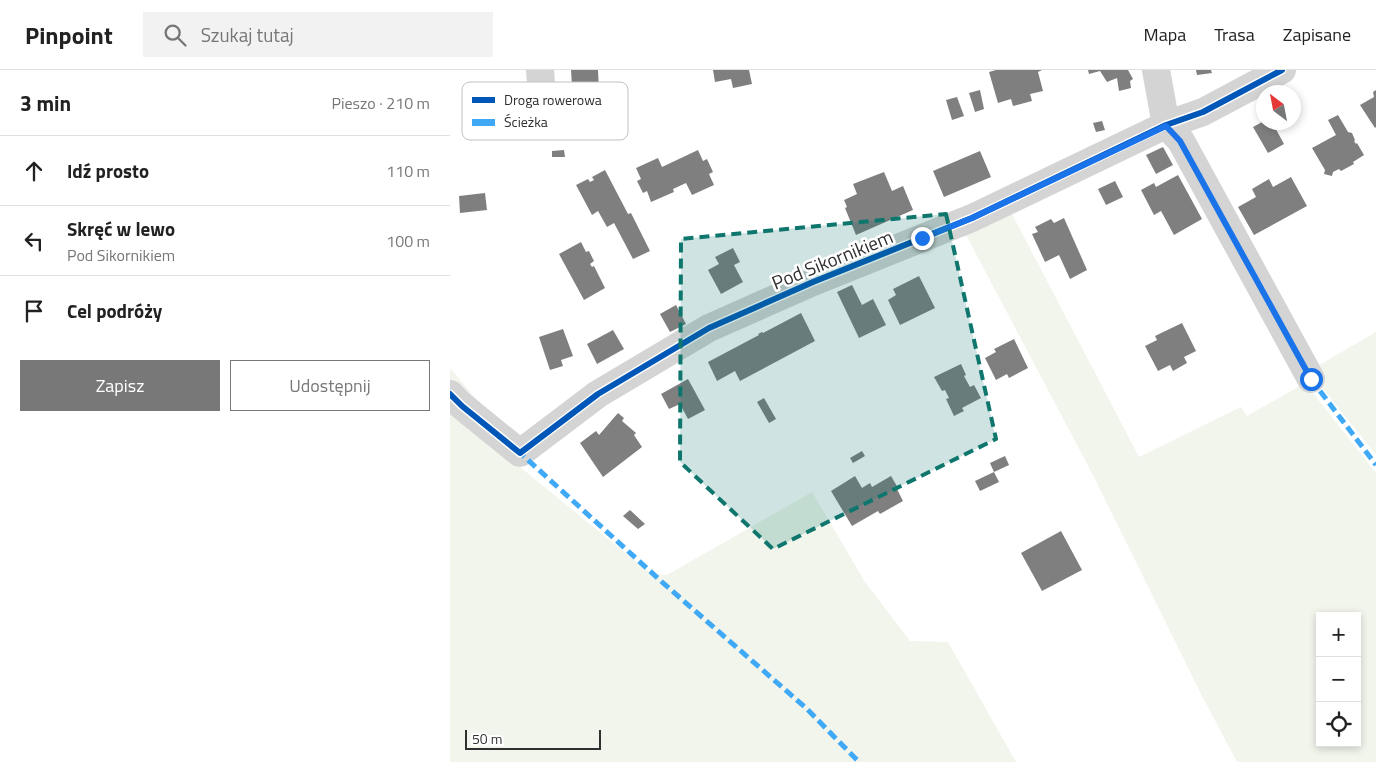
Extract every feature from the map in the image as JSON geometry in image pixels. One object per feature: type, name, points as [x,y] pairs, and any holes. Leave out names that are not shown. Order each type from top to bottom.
[{"type":"street","points":[[1156,70],[1166,126],[1180,141],[1311,379]]},
{"type":"street","name":"Pod Sikornikiem","points":[[450,394],[462,406],[520,452],[598,394],[708,328],[813,282],[972,218],[1166,126],[1204,112],[1282,70]]},
{"type":"highlighted area","points":[[946,214],[996,439],[773,549],[680,462],[681,239]]},
{"type":"shaded area","points":[[1011,212],[1139,457],[1241,407],[1247,416],[1305,383],[1376,473],[1376,762],[1237,762],[1201,694],[1094,477],[966,235]]},
{"type":"shaded area","points":[[1376,332],[1376,455],[1309,371]]},
{"type":"shaded area","points":[[450,368],[498,425],[496,443],[520,467],[651,574],[667,575],[812,492],[865,582],[910,641],[948,642],[1016,762],[450,762]]},
{"type":"building","points":[[571,70],[598,70],[599,82],[572,82]]},
{"type":"building","points":[[713,70],[749,70],[752,84],[733,88],[731,79],[715,82]]},
{"type":"building","points":[[996,70],[1042,70],[1038,72],[1043,91],[1030,94],[1032,101],[1013,106],[1011,99],[998,103],[989,72]]},
{"type":"building","points":[[1088,70],[1128,70],[1133,79],[1130,81],[1131,88],[1119,91],[1117,78],[1107,82],[1100,71],[1089,74]]},
{"type":"building","points":[[1196,70],[1211,70],[1212,73],[1197,75]]},
{"type":"building","points":[[980,90],[984,109],[975,112],[969,93]]},
{"type":"building","points":[[1376,90],[1375,128],[1360,105],[1374,97],[1373,92]]},
{"type":"building","points":[[957,97],[964,116],[952,120],[946,100]]},
{"type":"building","points":[[1338,115],[1348,132],[1352,133],[1354,141],[1364,155],[1353,162],[1354,164],[1341,171],[1339,169],[1333,172],[1332,176],[1324,174],[1325,170],[1312,148],[1336,135],[1328,120]]},
{"type":"building","points":[[1102,121],[1105,130],[1096,132],[1093,123]]},
{"type":"building","points":[[1256,125],[1256,130],[1276,130],[1284,144],[1268,153],[1253,127]]},
{"type":"building","points":[[1163,147],[1173,165],[1156,174],[1146,155]]},
{"type":"building","points":[[564,150],[565,157],[552,157],[552,151]]},
{"type":"building","points":[[698,150],[703,161],[707,159],[713,172],[709,174],[714,185],[692,195],[686,183],[673,189],[674,192],[651,202],[647,191],[643,193],[637,181],[641,179],[636,168],[658,158],[662,167]]},
{"type":"building","points":[[980,151],[991,177],[944,197],[933,171]]},
{"type":"building","points":[[605,170],[628,214],[631,213],[650,251],[633,259],[614,223],[607,227],[598,211],[592,215],[576,185],[588,179],[590,182],[594,180],[592,177]]},
{"type":"building","points":[[884,172],[892,191],[903,186],[913,210],[856,235],[845,208],[847,207],[844,200],[857,194],[853,184]]},
{"type":"building","points":[[1178,175],[1202,219],[1174,235],[1161,211],[1154,215],[1141,190],[1154,183],[1156,187]]},
{"type":"building","points":[[1291,177],[1307,206],[1254,235],[1238,207],[1256,197],[1252,189],[1269,179],[1273,187]]},
{"type":"building","points":[[1115,181],[1123,197],[1106,205],[1098,189]]},
{"type":"building","points":[[485,193],[487,210],[460,213],[459,196]]},
{"type":"building","points":[[1064,218],[1087,270],[1070,279],[1059,255],[1045,262],[1032,234],[1038,232],[1035,227],[1051,219],[1054,223]]},
{"type":"building","points":[[581,242],[586,252],[589,251],[594,261],[590,264],[592,267],[594,266],[605,288],[584,300],[559,254]]},
{"type":"building","points":[[733,248],[740,262],[734,265],[743,282],[721,294],[708,270],[719,264],[715,257]]},
{"type":"building","points":[[919,276],[935,308],[900,325],[888,300],[896,295],[893,289]]},
{"type":"building","points":[[852,285],[862,305],[873,299],[886,325],[859,338],[837,292]]},
{"type":"building","points":[[676,305],[686,324],[670,332],[660,314]]},
{"type":"building","points":[[801,313],[815,341],[740,381],[735,371],[717,381],[708,362]]},
{"type":"building","points":[[1182,323],[1196,351],[1184,357],[1187,363],[1173,371],[1170,365],[1158,371],[1145,346],[1157,340],[1155,336]]},
{"type":"building","points":[[563,329],[573,356],[561,360],[563,366],[550,370],[539,337]]},
{"type":"building","points":[[613,330],[624,349],[597,364],[587,344]]},
{"type":"building","points":[[1014,339],[1028,368],[1009,378],[1007,374],[996,380],[985,358],[996,352],[994,349]]},
{"type":"building","points":[[961,364],[966,375],[964,376],[970,387],[974,385],[981,398],[962,408],[964,411],[954,416],[946,399],[949,398],[945,390],[942,391],[934,377]]},
{"type":"building","points":[[688,379],[705,410],[688,419],[680,404],[669,409],[661,394]]},
{"type":"building","points":[[764,398],[776,419],[769,423],[757,402]]},
{"type":"building","points":[[618,413],[624,418],[622,421],[636,433],[634,435],[642,447],[603,477],[580,443],[596,431],[599,435]]},
{"type":"building","points":[[862,451],[865,456],[853,463],[850,458]]},
{"type":"building","points":[[1005,456],[1009,465],[994,472],[990,463]]},
{"type":"building","points":[[994,472],[999,482],[980,491],[975,481]]},
{"type":"building","points":[[855,476],[862,488],[870,483],[872,487],[891,476],[903,501],[880,514],[878,511],[852,526],[831,491]]},
{"type":"building","points":[[630,510],[645,524],[638,529],[623,516]]},
{"type":"building","points":[[1061,531],[1082,570],[1042,591],[1021,553]]},
{"type":"marked path","points":[[1311,379],[1376,465]]},
{"type":"marked path","points":[[517,450],[662,582],[806,708],[859,762]]},
{"type":"cycle path","points":[[450,394],[520,453],[598,394],[709,328],[813,282],[972,218],[1166,125],[1203,112],[1282,70]]},
{"type":"route","points":[[922,238],[972,218],[1166,126],[1180,141],[1311,379]]}]
